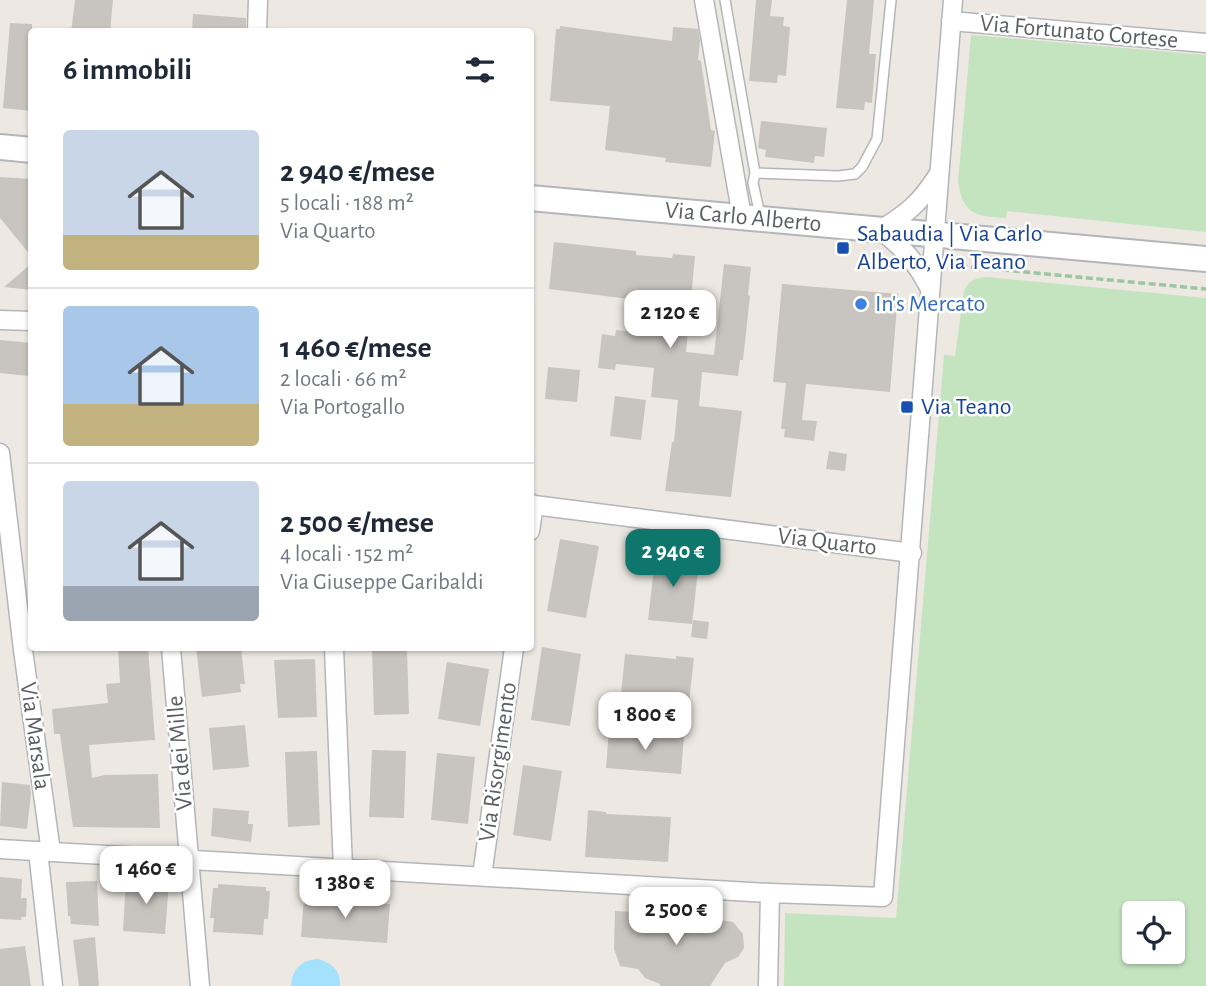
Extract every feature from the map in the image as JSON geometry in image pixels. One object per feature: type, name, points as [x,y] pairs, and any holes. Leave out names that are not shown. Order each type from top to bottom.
[{"type":"street","points":[[257,28],[258,0]]},
{"type":"street","points":[[704,0],[752,218]]},
{"type":"street","points":[[0,849],[770,894],[883,897],[912,553],[953,0]]},
{"type":"street","name":"Via Fortunato Cortese","points":[[951,21],[1206,43]]},
{"type":"street","points":[[0,147],[28,150]]},
{"type":"street","points":[[930,290],[918,266],[904,249],[880,230],[903,216],[922,199],[938,174]]},
{"type":"street","name":"Via Carlo Alberto","points":[[534,203],[752,218],[1206,259]]},
{"type":"street","points":[[0,320],[28,321]]},
{"type":"street","name":"Via Marsala","points":[[0,453],[45,851],[53,986]]},
{"type":"street","name":"Via Quarto","points":[[534,504],[912,553]]},
{"type":"street","name":"Via dei Mille","points":[[171,651],[200,986]]},
{"type":"street","points":[[334,651],[343,868]]},
{"type":"street","name":"Via Risorgimento","points":[[482,876],[514,651]]},
{"type":"street","points":[[768,986],[770,894]]},
{"type":"lane","points":[[725,0],[755,173],[752,218]]},
{"type":"lane","points":[[755,173],[838,176],[855,174],[862,167],[877,139],[891,0]]},
{"type":"path","points":[[932,263],[1206,289]]},
{"type":"green space","points":[[971,35],[1206,55],[1206,232],[1007,211],[1006,218],[996,217],[973,212],[967,207],[958,182]]},
{"type":"green space","points":[[987,277],[1206,298],[1206,986],[784,986],[785,913],[896,918],[944,355],[955,356],[964,291],[972,281]]},
{"type":"water","points":[[318,959],[335,968],[340,986],[291,986],[298,966]]},
{"type":"building","points":[[75,0],[113,0],[110,28],[72,28]]},
{"type":"building","points":[[756,0],[772,0],[770,16],[784,17],[783,26],[790,27],[786,76],[778,75],[777,83],[749,81]]},
{"type":"building","points":[[847,0],[874,0],[869,54],[876,54],[872,103],[865,102],[864,110],[836,108]]},
{"type":"building","points":[[193,14],[246,18],[246,28],[192,28]]},
{"type":"building","points":[[10,23],[32,24],[32,28],[28,28],[28,111],[3,108]]},
{"type":"building","points":[[560,26],[672,41],[673,27],[698,29],[698,60],[701,61],[711,130],[715,131],[711,167],[665,162],[666,158],[605,150],[610,106],[550,101],[556,29],[560,29]]},
{"type":"building","points":[[761,121],[827,128],[824,157],[815,156],[814,163],[765,157],[766,150],[758,148]]},
{"type":"building","points":[[0,177],[28,179],[28,252],[0,218]]},
{"type":"building","points":[[554,242],[636,251],[636,255],[672,258],[673,254],[695,256],[686,352],[714,355],[724,264],[751,267],[743,360],[740,360],[738,376],[702,372],[699,406],[742,411],[731,497],[665,491],[678,400],[651,397],[654,368],[616,364],[615,370],[598,368],[602,334],[615,336],[616,330],[650,334],[653,302],[549,289]]},
{"type":"building","points":[[28,266],[28,290],[4,287]]},
{"type":"building","points":[[782,284],[898,294],[890,392],[806,384],[802,420],[817,421],[814,441],[784,437],[785,429],[781,429],[786,383],[773,382]]},
{"type":"building","points":[[0,340],[28,343],[28,376],[0,373]]},
{"type":"building","points":[[548,367],[580,370],[577,402],[545,399]]},
{"type":"building","points":[[615,396],[646,400],[641,440],[610,436]]},
{"type":"building","points":[[829,451],[847,454],[845,471],[826,469]]},
{"type":"building","points":[[560,539],[599,546],[586,618],[547,611]]},
{"type":"building","points":[[656,550],[676,552],[675,559],[699,562],[692,624],[648,620]]},
{"type":"building","points":[[693,620],[709,622],[707,639],[691,637]]},
{"type":"building","points":[[542,647],[581,654],[570,726],[531,720]]},
{"type":"building","points":[[118,651],[148,651],[155,740],[89,745],[92,778],[105,775],[158,774],[160,828],[73,827],[60,734],[54,734],[52,709],[108,703],[106,684],[120,683]]},
{"type":"building","points":[[196,651],[241,651],[245,684],[240,684],[241,692],[202,697]]},
{"type":"building","points":[[372,651],[407,651],[409,714],[374,715]]},
{"type":"building","points":[[625,654],[694,658],[689,702],[621,695]]},
{"type":"building","points":[[315,659],[317,717],[278,718],[274,660]]},
{"type":"building","points":[[447,662],[489,669],[480,726],[438,719]]},
{"type":"building","points":[[245,725],[249,767],[213,770],[209,728]]},
{"type":"building","points":[[609,730],[684,736],[681,774],[606,768]]},
{"type":"building","points":[[372,750],[406,751],[404,818],[369,817]]},
{"type":"building","points":[[317,751],[320,825],[288,827],[285,752]]},
{"type":"building","points":[[437,753],[475,757],[468,824],[431,820]]},
{"type":"building","points":[[523,765],[562,771],[551,841],[513,835]]},
{"type":"building","points":[[2,782],[30,785],[27,829],[0,826]]},
{"type":"building","points":[[213,808],[249,811],[248,824],[253,824],[251,842],[211,836]]},
{"type":"building","points":[[588,810],[606,814],[671,817],[668,862],[585,857]]},
{"type":"building","points":[[0,877],[22,879],[21,898],[27,898],[26,917],[21,917],[22,920],[0,919]]},
{"type":"building","points":[[126,879],[169,882],[165,934],[123,931]]},
{"type":"building","points":[[97,881],[99,926],[71,924],[66,882]]},
{"type":"building","points":[[218,884],[266,887],[266,891],[270,891],[268,919],[264,919],[263,935],[213,932],[214,918],[210,918],[213,888],[218,888]]},
{"type":"building","points":[[304,897],[390,904],[387,943],[301,937]]},
{"type":"building","points":[[615,911],[634,914],[657,912],[677,917],[694,913],[706,918],[733,922],[743,934],[744,948],[738,957],[725,963],[710,986],[660,986],[645,978],[638,969],[620,966],[614,949]]},
{"type":"building","points":[[95,937],[99,986],[79,986],[73,940]]},
{"type":"building","points":[[25,946],[31,986],[0,986],[0,949]]},
{"type":"place","name":"Sabaudia | Via Carlo Alberto, Via Teano","points":[[843,248]]},
{"type":"place","name":"In's Mercato","points":[[861,304]]},
{"type":"place","name":"Via Teano","points":[[907,407]]}]
